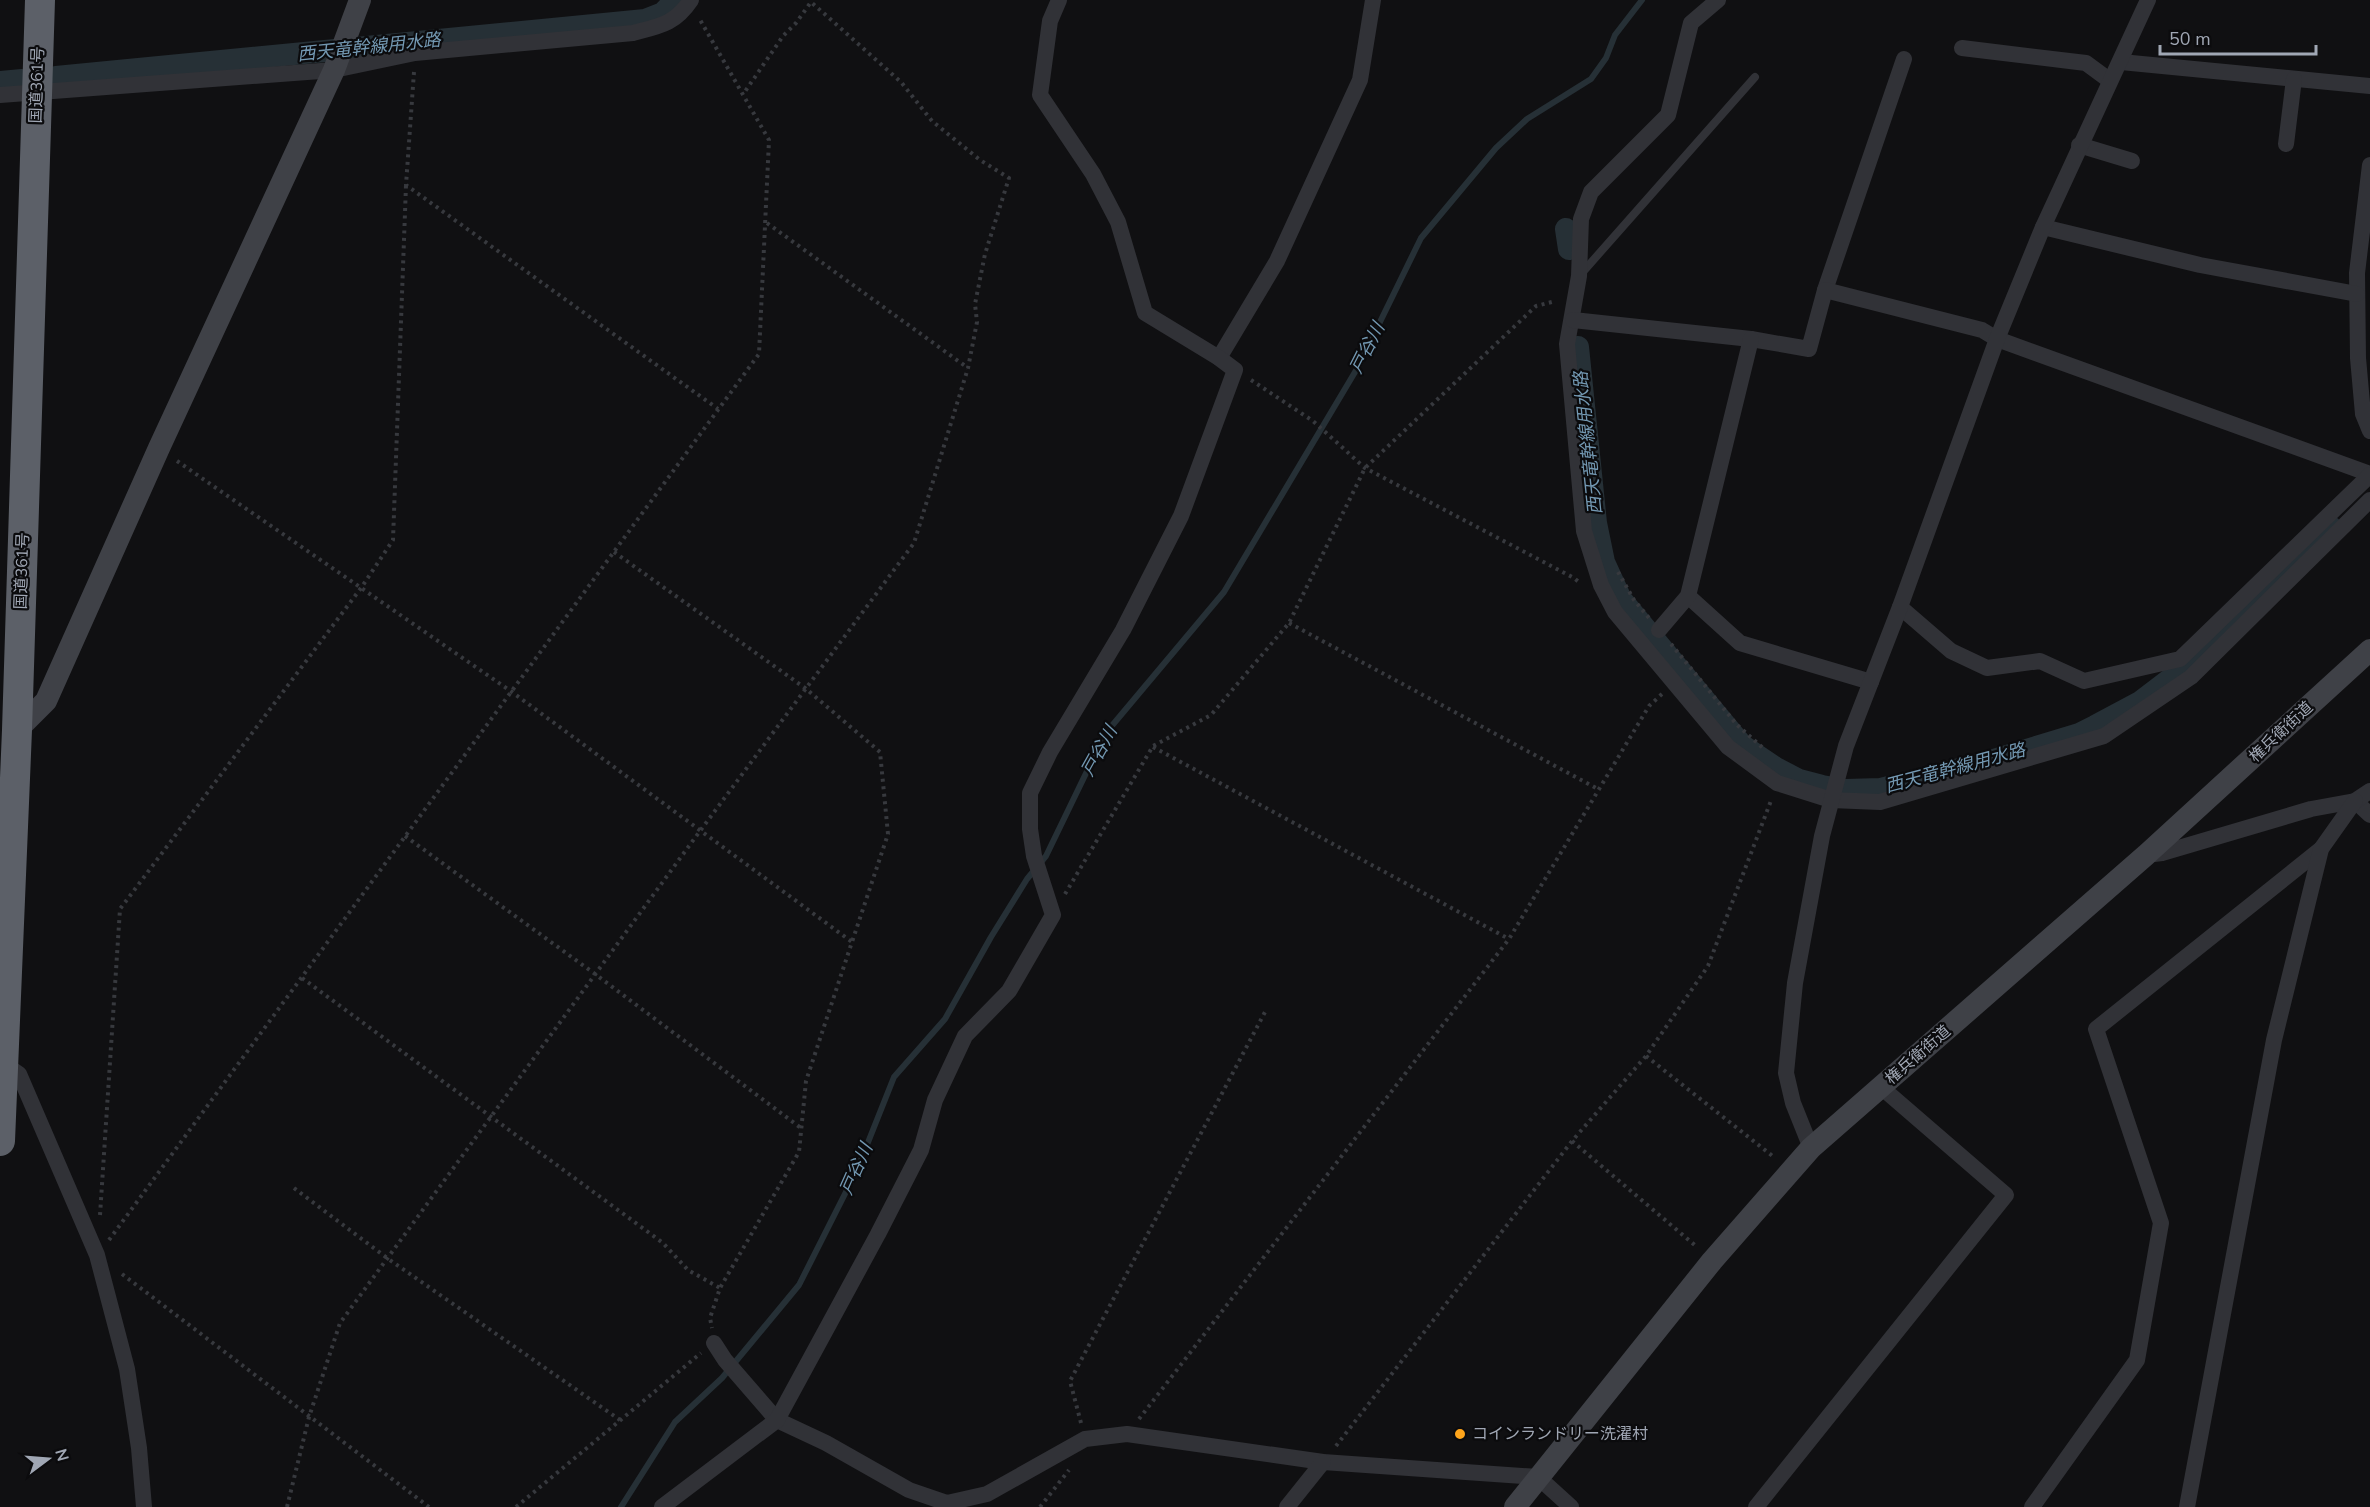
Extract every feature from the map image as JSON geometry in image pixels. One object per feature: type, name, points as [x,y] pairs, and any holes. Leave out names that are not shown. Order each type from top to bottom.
[{"type":"highway","name":"国道361号","points":[[0,1142],[17,730],[40,0]]},
{"type":"street","points":[[17,730],[46,701],[159,448],[334,70],[360,0]]},
{"type":"street","points":[[662,1507],[777,1420],[921,1150],[935,1100],[965,1036],[1009,991],[1053,915],[1034,856],[1030,829],[1030,793],[1050,752],[1123,630],[1181,516],[1235,370],[1145,313],[1118,222],[1094,174],[1040,95],[1050,21],[1059,0]]},
{"type":"street","points":[[1219,358],[1277,261],[1360,80],[1373,0]]},
{"type":"street","points":[[1718,0],[1691,23],[1668,115],[1590,192],[1581,219],[1579,276],[1567,344],[1584,531],[1601,585],[1615,612],[1728,747],[1777,783],[1831,800],[1880,802],[2104,736],[2191,677],[2370,500]]},
{"type":"street","points":[[1811,1148],[1793,1103],[1786,1073],[1795,983],[1822,836],[1846,746],[1900,607],[1997,339],[2079,145],[2109,80],[2121,62],[2148,0]]},
{"type":"street","points":[[0,95],[334,70],[415,53],[633,33],[670,22],[690,1]]},
{"type":"street","points":[[1962,48],[2086,63],[2109,80]]},
{"type":"street","points":[[1572,320],[1751,339],[1809,348],[1825,290],[1904,59]]},
{"type":"street","points":[[2121,62],[2370,86]]},
{"type":"street","points":[[2286,144],[2294,79]]},
{"type":"street","points":[[2079,145],[2132,161]]},
{"type":"street","points":[[2370,165],[2364,274],[2357,294],[2358,358],[2363,414],[2370,431]]},
{"type":"street","points":[[2043,226],[2200,265],[2357,294]]},
{"type":"street","points":[[1825,290],[1982,330],[1997,339],[2370,475],[2180,659],[2084,681],[2040,661],[1987,668],[1951,651],[1900,607]]},
{"type":"street","points":[[1659,630],[1688,596],[1751,339]]},
{"type":"street","points":[[1688,596],[1740,643],[1871,682]]},
{"type":"street","name":"権兵衛街道","points":[[1515,1507],[1712,1261],[1811,1148],[2146,855],[2370,650]]},
{"type":"street","points":[[2032,1507],[2137,1360],[2161,1223],[2096,1029],[2321,849],[2355,801],[2370,791]]},
{"type":"street","points":[[2146,855],[2170,851],[2311,809],[2355,801]]},
{"type":"street","points":[[2355,801],[2370,816]]},
{"type":"street","points":[[2187,1507],[2274,1040],[2321,849]]},
{"type":"street","points":[[3,1063],[19,1074],[98,1255],[127,1369],[139,1448],[144,1507]]},
{"type":"street","points":[[1756,1507],[2006,1195],[1881,1087]]},
{"type":"street","points":[[714,1343],[741,1380],[777,1420],[826,1443],[909,1490],[947,1503],[987,1494],[1085,1439],[1127,1434],[1323,1462],[1538,1478],[1571,1507]]},
{"type":"street","points":[[1287,1507],[1323,1462]]},
{"type":"lane","points":[[1579,276],[1755,76]]},
{"type":"path","points":[[98,1255],[759,354],[767,223],[769,140],[690,1]]},
{"type":"path","points":[[287,1507],[309,1417],[340,1323],[805,688],[914,543],[968,368],[977,322],[975,304],[985,254],[1009,178],[980,160],[932,121],[901,82],[812,2],[783,36],[744,93]]},
{"type":"path","points":[[98,1255],[120,909],[361,588],[393,540],[406,185],[415,53]]},
{"type":"path","points":[[406,185],[718,409]]},
{"type":"path","points":[[767,223],[968,368]]},
{"type":"path","points":[[1053,915],[1153,746],[1211,715],[1289,623],[1365,468],[1536,306],[1556,302],[1579,276]]},
{"type":"path","points":[[1235,370],[1313,421],[1365,468],[1574,578],[1582,585]]},
{"type":"path","points":[[159,448],[512,692],[852,942]]},
{"type":"path","points":[[516,1507],[714,1343],[710,1318],[720,1288],[799,1152],[806,1081],[888,834],[880,752],[805,688],[614,552]]},
{"type":"path","points":[[1617,571],[1634,600],[1737,725],[1765,749]]},
{"type":"path","points":[[1289,623],[1598,789]]},
{"type":"path","points":[[1127,1434],[1509,939],[1649,705],[1674,684]]},
{"type":"path","points":[[1153,746],[1509,939]]},
{"type":"path","points":[[1323,1462],[1572,1141],[1646,1056],[1708,966],[1777,783]]},
{"type":"path","points":[[405,837],[595,974],[802,1129]]},
{"type":"path","points":[[302,978],[663,1244],[688,1270],[720,1288]]},
{"type":"path","points":[[1085,1439],[1070,1381],[1265,1012]]},
{"type":"path","points":[[1646,1056],[1792,1171]]},
{"type":"path","points":[[1572,1141],[1712,1261]]},
{"type":"path","points":[[294,1188],[387,1258],[620,1420]]},
{"type":"path","points":[[98,1255],[429,1507]]},
{"type":"waterway","name":"西天竜幹線用水路","points":[[56,77],[645,20],[663,13],[675,0]]},
{"type":"waterway","name":"戸谷川","points":[[621,1507],[675,1422],[722,1378],[799,1285],[857,1170],[894,1077],[945,1019],[991,937],[1027,879],[1046,856],[1105,734],[1224,592],[1358,367],[1421,238],[1496,148],[1527,119],[1591,79],[1606,58],[1615,35],[1642,0]]},
{"type":"waterway","name":"西天竜幹線用水路","points":[[0,82],[22,80]]},
{"type":"waterway","name":"西天竜幹線用水路","points":[[1566,229],[1569,249]]},
{"type":"waterway","name":"西天竜幹線用水路","points":[[1578,347],[1596,523],[1604,562],[1621,599],[1742,745],[1776,768],[1799,780],[1822,786],[1846,790],[1881,789],[1987,762],[2079,734],[2095,726],[2140,702],[2182,670],[2331,527]]},
{"type":"place","name":"コインランドリー洗濯村","points":[[1460,1434]]}]
